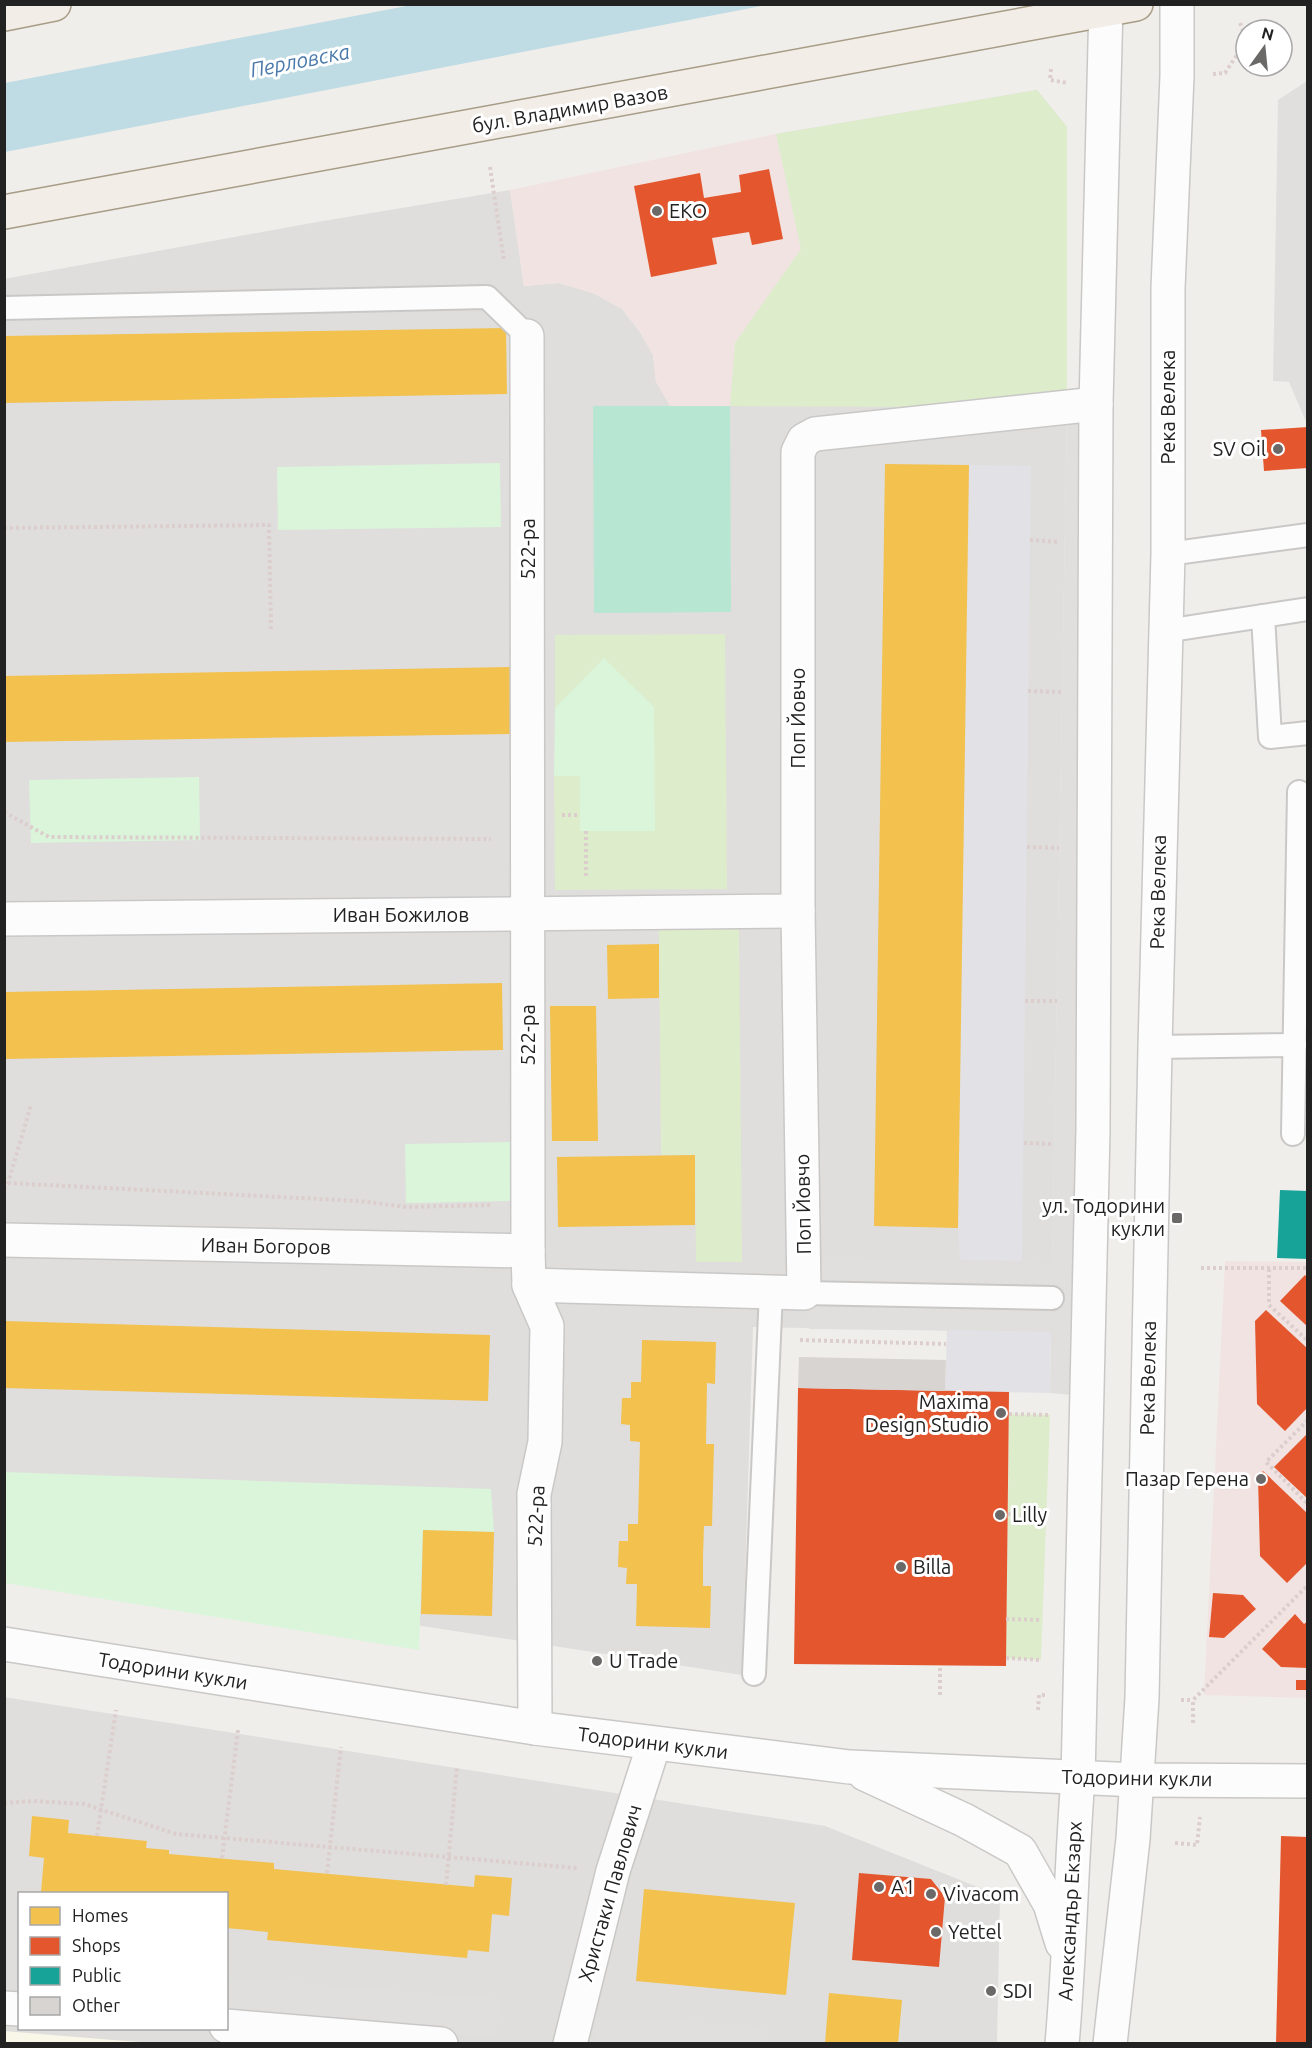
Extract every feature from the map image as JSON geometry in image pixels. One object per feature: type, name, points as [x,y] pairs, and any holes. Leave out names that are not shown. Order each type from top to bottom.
[{"type":"main road","points":[[4,14],[54,4]]},
{"type":"main road","name":"бул. Владимир Вазов","points":[[4,212],[1116,6]]},
{"type":"street","name":"Река Велека","points":[[1137,1780],[1142,1675],[1168,554],[1168,288],[1177,76],[1177,4]]},
{"type":"street","points":[[1078,1778],[1093,1130],[1096,405],[1116,6]]},
{"type":"street","name":"522-ра","points":[[527,336],[528,1251],[529,1285],[547,1326],[545,1442],[534,1494],[535,1728]]},
{"type":"street","name":"Поп Йовчо","points":[[804,1293],[798,911],[798,452],[804,440],[815,434],[1096,405]]},
{"type":"street","name":"Иван Божилов","points":[[4,919],[798,911]]},
{"type":"street","name":"Иван Богоров","points":[[4,1240],[528,1251]]},
{"type":"street","points":[[529,1285],[804,1293]]},
{"type":"street","name":"Тодорини кукли","points":[[4,1644],[535,1728],[850,1767],[1137,1780],[1308,1781]]},
{"type":"street","name":"Христаки Павлович","points":[[570,2043],[613,1871],[654,1744]]},
{"type":"street","points":[[850,1767],[964,1820],[1020,1851],[1050,1904],[1069,1965]]},
{"type":"street","name":"Александър Екзарх","points":[[1062,2043],[1069,1965],[1073,1843],[1078,1778]]},
{"type":"street","points":[[1110,2043],[1133,1839],[1137,1780]]},
{"type":"street","points":[[228,2026],[441,2043]]},
{"type":"lane","points":[[4,308],[487,297],[527,336]]},
{"type":"lane","points":[[1168,554],[1308,535]]},
{"type":"lane","points":[[1165,631],[1308,609]]},
{"type":"lane","points":[[1263,616],[1270,737],[1308,733]]},
{"type":"lane","points":[[1293,1134],[1299,792]]},
{"type":"lane","points":[[1155,1047],[1295,1045]]},
{"type":"lane","points":[[753,1674],[771,1292]]},
{"type":"lane","points":[[804,1293],[1052,1298]]},
{"type":"path","points":[[1211,74],[1225,73],[1234,58]]},
{"type":"path","points":[[1052,69],[1050,80],[1069,83]]},
{"type":"path","points":[[490,167],[504,261]]},
{"type":"path","points":[[4,528],[269,525],[271,632]]},
{"type":"path","points":[[1030,540],[1065,542]]},
{"type":"path","points":[[1028,691],[1062,692]]},
{"type":"path","points":[[4,812],[49,837],[528,840]]},
{"type":"path","points":[[586,831],[586,913]]},
{"type":"path","points":[[1027,847],[1060,848]]},
{"type":"path","points":[[1025,1000],[1057,1001]]},
{"type":"path","points":[[4,1189],[8,1183],[31,1105]]},
{"type":"path","points":[[1024,1143],[1054,1144]]},
{"type":"path","points":[[8,1183],[359,1201],[406,1207],[528,1204]]},
{"type":"path","points":[[1201,1268],[1308,1268]]},
{"type":"path","points":[[1269,1268],[1269,1305],[1308,1341]]},
{"type":"path","points":[[769,1339],[946,1344]]},
{"type":"path","points":[[1009,1414],[1050,1415]]},
{"type":"path","points":[[1308,1420],[1266,1462],[1308,1504]]},
{"type":"path","points":[[1008,1514],[1046,1517]]},
{"type":"path","points":[[1181,1700],[1193,1700],[1308,1585]]},
{"type":"path","points":[[1006,1620],[1042,1620]]},
{"type":"path","points":[[1006,1658],[1041,1660]]},
{"type":"path","points":[[940,1666],[940,1695]]},
{"type":"path","points":[[1038,1710],[1040,1695]]},
{"type":"path","points":[[1193,1700],[1193,1723]]},
{"type":"path","points":[[97,1836],[116,1710]]},
{"type":"path","points":[[222,1858],[238,1730]]},
{"type":"path","points":[[327,1874],[341,1747]]},
{"type":"path","points":[[446,1885],[457,1766]]},
{"type":"path","points":[[4,1803],[84,1804],[176,1834],[613,1871]]},
{"type":"path","points":[[1175,1843],[1197,1845],[1200,1817]]},
{"type":"shaded area","points":[[1307,81],[1307,424],[1289,382],[1273,381],[1278,100]]},
{"type":"shaded area","points":[[1037,90],[1067,127],[1067,408],[1051,1332],[753,1327],[742,1675],[5,1562],[4,279],[317,222],[510,190],[524,286],[559,283],[593,293],[622,309],[640,332],[653,355],[656,382],[730,405],[735,343],[801,249],[776,134]]},
{"type":"shaded area","points":[[776,134],[801,249],[735,343],[730,406],[670,406],[656,382],[653,355],[640,332],[622,309],[593,293],[559,283],[524,286],[510,190]]},
{"type":"shaded area","points":[[1096,404],[1085,1396],[1050,1393],[1051,1332],[809,1329],[810,1263],[1022,1261],[1052,1265],[1067,408]]},
{"type":"shaded area","points":[[969,465],[1031,466],[1022,1261],[960,1260],[958,1228]]},
{"type":"shaded area","name":"Пазар Герена","points":[[1225,1261],[1307,1262],[1307,1698],[1204,1695]]},
{"type":"shaded area","points":[[947,1330],[1051,1332],[1050,1393],[945,1391]]},
{"type":"shaded area","points":[[4,1697],[825,1826],[1000,1896],[997,2043],[5,2043]]},
{"type":"shaded area","points":[[228,1977],[499,1999],[496,2037],[228,2015]]},
{"type":"shaded area","points":[[596,2018],[761,2026],[761,2043],[595,2043]]},
{"type":"shaded area","points":[[4,2031],[113,2040],[154,2043],[6,2043]]},
{"type":"green space","points":[[1037,90],[1067,127],[1067,408],[730,406],[735,343],[801,249],[776,134]]},
{"type":"green space","points":[[593,406],[730,406],[731,612],[594,613]]},
{"type":"green space","points":[[500,463],[501,527],[278,530],[277,467]]},
{"type":"green space","points":[[725,634],[727,889],[555,890],[554,776],[580,776],[580,815],[604,658],[555,708],[555,635]]},
{"type":"green space","points":[[604,658],[654,707],[655,831],[580,831],[580,776],[554,776],[555,708]]},
{"type":"green space","points":[[199,777],[200,840],[31,843],[29,780]]},
{"type":"green space","points":[[659,927],[739,927],[742,1262],[696,1262],[695,1155],[661,1155]]},
{"type":"green space","points":[[513,1142],[514,1201],[406,1203],[405,1144]]},
{"type":"green space","points":[[1009,1414],[1050,1415],[1041,1660],[1006,1658]]},
{"type":"green space","points":[[4,1472],[491,1489],[494,1532],[423,1531],[419,1650],[5,1583]]},
{"type":"water","name":"Перловска","points":[[417,4],[766,5],[5,152],[5,83]]},
{"type":"building: Homes","points":[[506,328],[507,394],[4,403],[4,336]]},
{"type":"building: Homes","points":[[885,464],[969,465],[958,1228],[874,1226]]},
{"type":"building: Homes","points":[[514,667],[515,734],[4,742],[4,676]]},
{"type":"building: Homes","points":[[659,944],[659,998],[608,999],[607,945]]},
{"type":"building: Homes","points":[[502,983],[503,1050],[4,1059],[4,992]]},
{"type":"building: Homes","points":[[550,1006],[596,1006],[598,1141],[552,1141]]},
{"type":"building: Homes","points":[[695,1155],[695,1225],[558,1227],[557,1157]]},
{"type":"building: Homes","points":[[4,1321],[490,1335],[488,1401],[4,1388]]},
{"type":"building: Homes","points":[[642,1340],[716,1342],[715,1384],[707,1383],[706,1444],[714,1444],[712,1526],[704,1526],[703,1556],[703,1586],[711,1586],[710,1628],[636,1626],[637,1584],[626,1584],[627,1568],[618,1567],[619,1541],[628,1541],[628,1524],[638,1524],[640,1442],[630,1441],[630,1425],[621,1424],[622,1398],[631,1398],[631,1382],[641,1382]]},
{"type":"building: Homes","points":[[423,1530],[494,1532],[492,1616],[421,1614]]},
{"type":"building: Homes","points":[[32,1816],[69,1820],[68,1833],[147,1841],[146,1848],[169,1850],[169,1854],[274,1863],[274,1869],[474,1887],[475,1875],[512,1878],[509,1916],[492,1914],[489,1952],[468,1950],[467,1958],[267,1940],[268,1932],[228,1928],[228,1892],[41,1892],[44,1858],[29,1856]]},
{"type":"building: Homes","points":[[644,1889],[795,1903],[786,1995],[636,1981]]},
{"type":"building: Homes","points":[[829,1993],[902,2000],[898,2044],[825,2044]]},
{"type":"building: Shops","points":[[769,169],[783,239],[752,245],[749,232],[712,238],[717,264],[651,277],[634,186],[700,173],[704,198],[741,192],[739,175]]},
{"type":"building: Shops","points":[[1308,427],[1308,468],[1264,471],[1261,430]]},
{"type":"building: Shops","points":[[1305,1275],[1308,1278],[1308,1327],[1280,1301]]},
{"type":"building: Shops","points":[[1266,1310],[1308,1349],[1308,1407],[1285,1431],[1257,1404],[1255,1321]]},
{"type":"building: Shops","name":"Billa","points":[[798,1388],[1009,1392],[1006,1666],[794,1664]]},
{"type":"building: Shops","points":[[1308,1433],[1308,1499],[1274,1467]]},
{"type":"building: Shops","points":[[1263,1471],[1308,1514],[1308,1562],[1287,1583],[1260,1556],[1258,1477]]},
{"type":"building: Shops","points":[[1213,1593],[1243,1595],[1256,1609],[1224,1638],[1209,1637]]},
{"type":"building: Shops","points":[[1295,1614],[1304,1624],[1308,1621],[1308,1668],[1281,1667],[1262,1649]]},
{"type":"building: Shops","points":[[1296,1680],[1308,1680],[1308,1690],[1296,1690]]},
{"type":"building: Shops","points":[[1281,1836],[1308,1837],[1308,2044],[1276,2044]]},
{"type":"building: Shops","points":[[859,1873],[931,1879],[945,1897],[939,1967],[852,1960]]},
{"type":"building: Public","points":[[1280,1190],[1308,1191],[1308,1259],[1277,1258]]},
{"type":"building: Other","points":[[799,1357],[946,1360],[945,1391],[798,1388]]},
{"type":"place","name":"EKO","points":[[657,211]]},
{"type":"place","name":"SV Oil","points":[[1278,449]]},
{"type":"place","name":"ул. Тодорини кукли","points":[[1177,1218]]},
{"type":"place","name":"Maxima Design Studio","points":[[1001,1413]]},
{"type":"place","name":"Пазар Герена","points":[[1261,1479]]},
{"type":"place","name":"Lilly","points":[[1000,1515]]},
{"type":"place","name":"Billa","points":[[901,1567]]},
{"type":"place","name":"U Trade","points":[[597,1661]]},
{"type":"place","name":"A1","points":[[879,1887]]},
{"type":"place","name":"Vivacom","points":[[931,1894]]},
{"type":"place","name":"Yettel","points":[[936,1932]]},
{"type":"place","name":"SDI","points":[[991,1991]]}]
